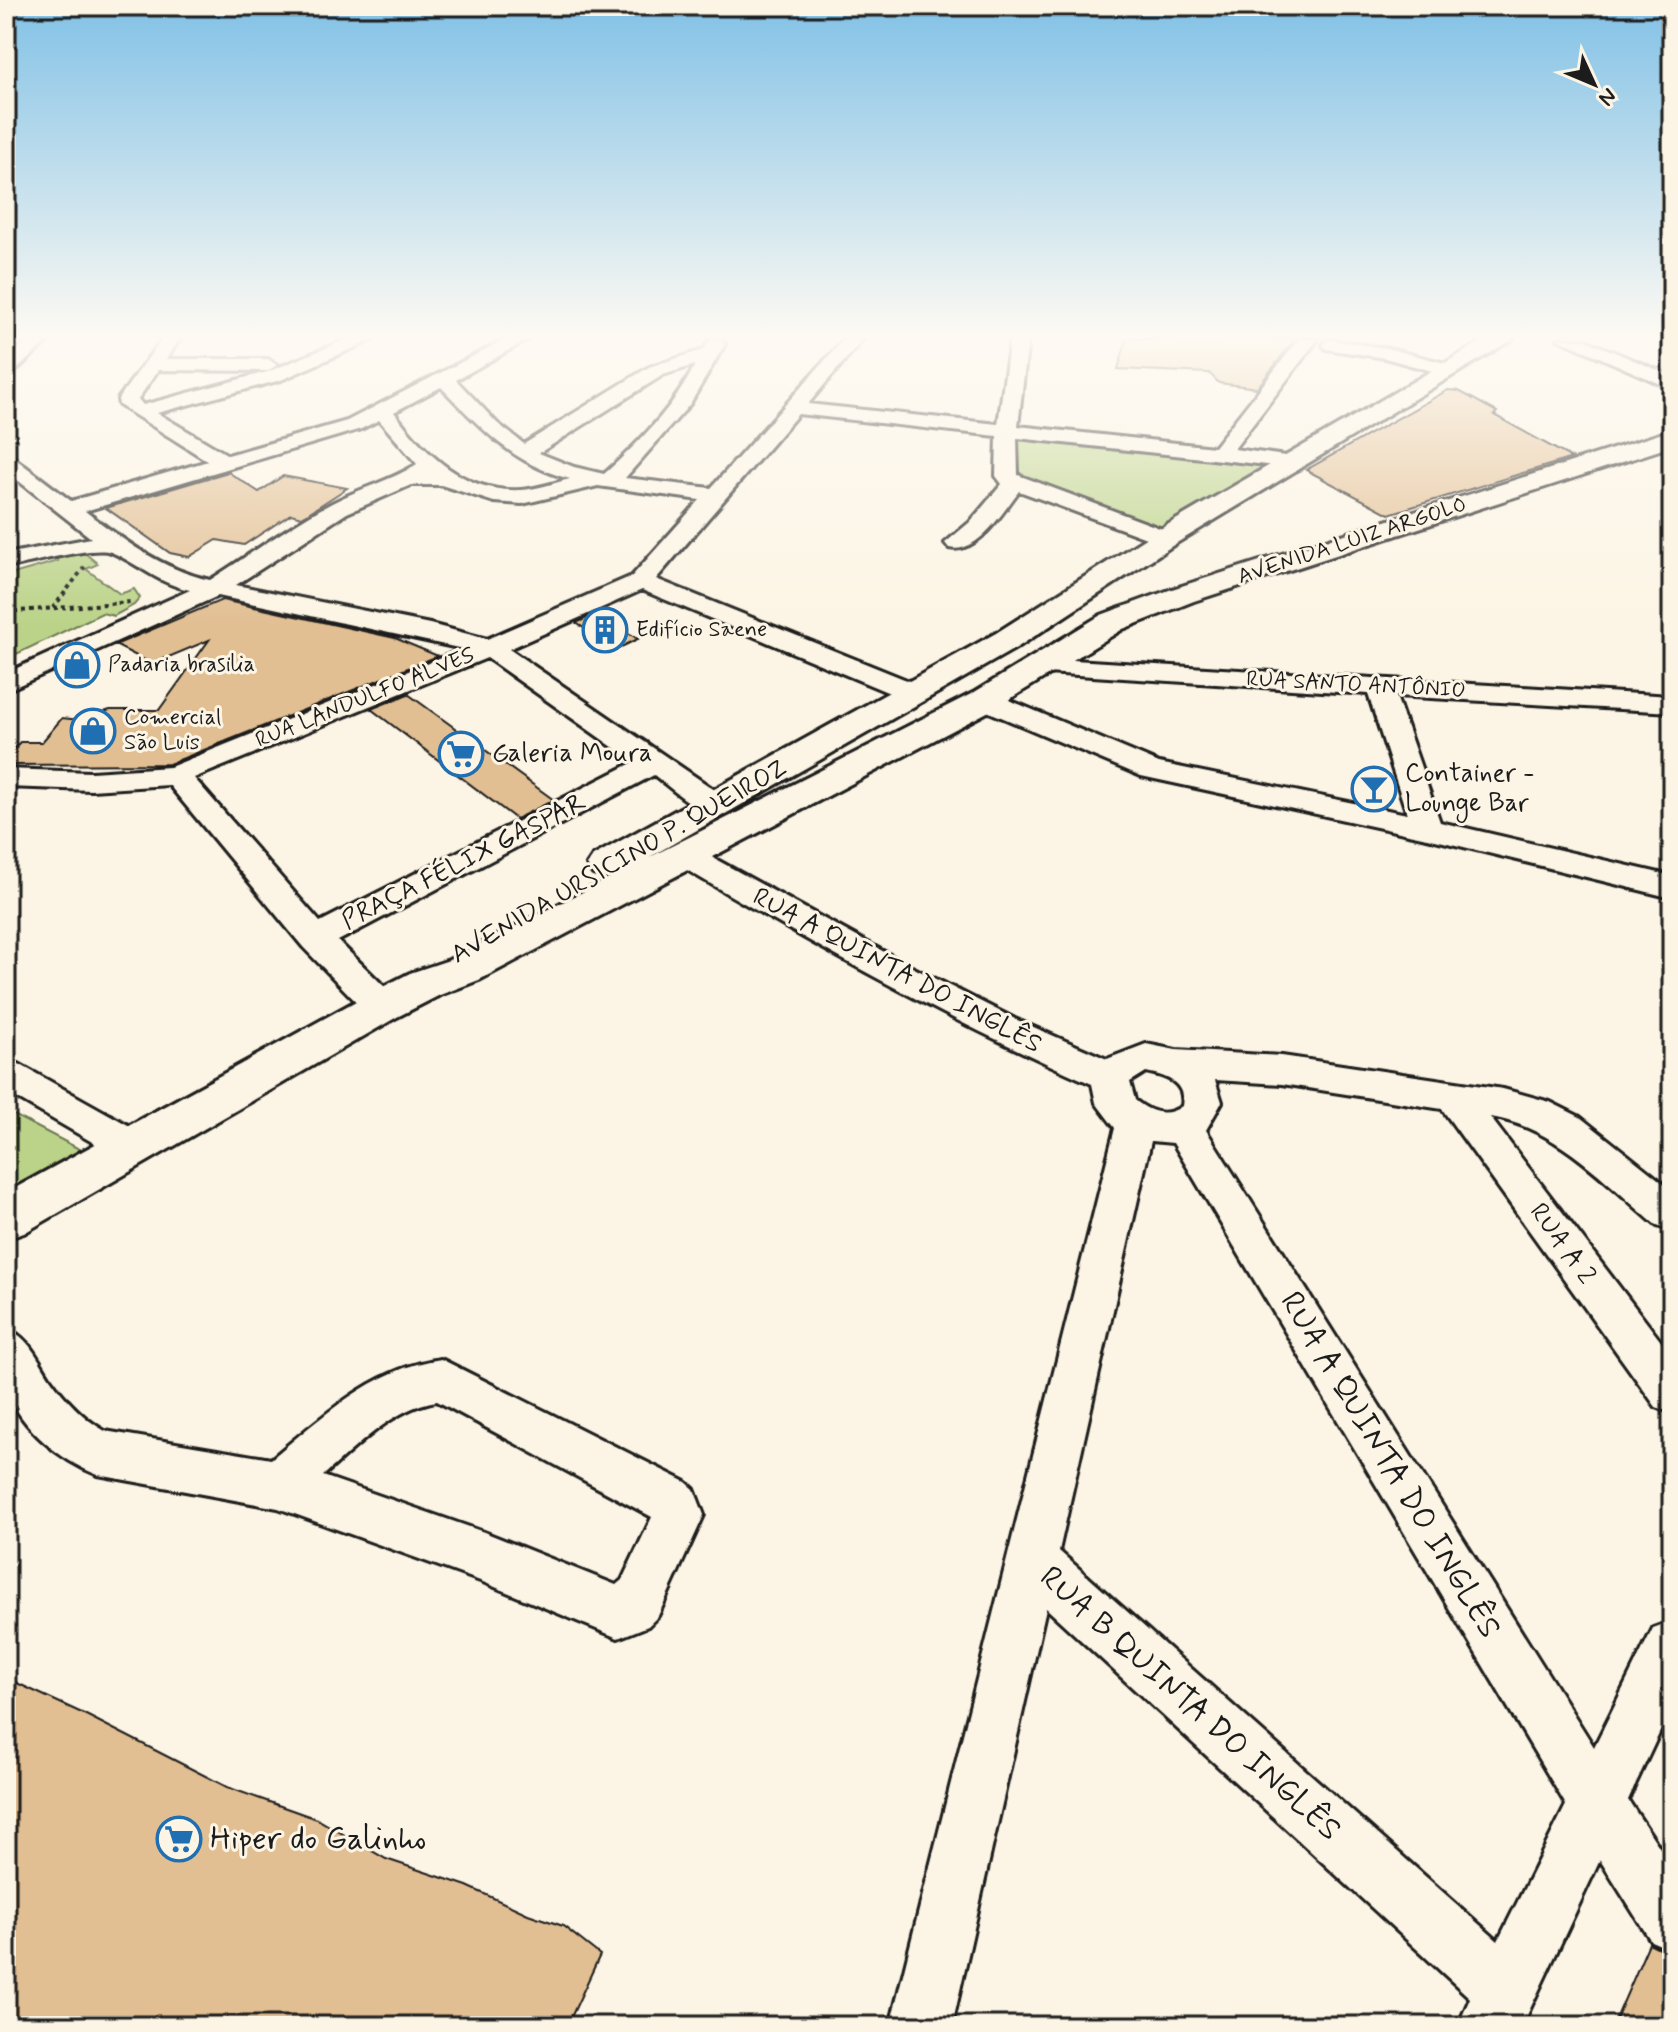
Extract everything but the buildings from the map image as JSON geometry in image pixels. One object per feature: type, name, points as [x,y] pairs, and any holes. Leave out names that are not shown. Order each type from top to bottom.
[{"type":"main road","name":"AVENIDA URSICINO P. QUEIROZ","points":[[425,984],[438,968],[460,952],[714,804],[914,693],[1110,576],[1165,538],[1342,434]]},
{"type":"main road","name":"AVENIDA LUIZ ARGOLO","points":[[1168,601],[1672,438]]},
{"type":"main road","points":[[1110,576],[1118,598],[1168,601]]},
{"type":"main road","name":"AVENIDA URSICINO P. QUEIROZ","points":[[425,984],[451,977],[985,700],[1112,622],[1168,601]]},
{"type":"main road","points":[[1067,602],[1093,608],[1112,622]]},
{"type":"main road","points":[[6,1218],[425,984]]},
{"type":"street","points":[[177,434],[223,461]]},
{"type":"street","points":[[69,509],[322,434]]},
{"type":"street","points":[[400,434],[436,472],[494,495],[522,497],[602,480],[636,456],[654,434]]},
{"type":"street","points":[[499,434],[524,453],[602,480],[714,495]]},
{"type":"street","points":[[524,453],[555,434]]},
{"type":"street","points":[[770,434],[641,581],[914,693]]},
{"type":"street","points":[[1007,434],[1007,476],[1014,483],[1165,538]]},
{"type":"street","points":[[1042,434],[1294,462]]},
{"type":"street","points":[[1220,453],[1235,434]]},
{"type":"street","points":[[6,461],[113,543],[157,571],[213,589],[416,628],[490,648],[714,804]]},
{"type":"street","points":[[6,683],[213,589],[339,508],[376,490],[436,472]]},
{"type":"street","points":[[957,543],[978,527],[1014,483]]},
{"type":"street","points":[[6,561],[75,546],[113,543]]},
{"type":"street","points":[[155,613],[165,594],[157,571]]},
{"type":"street","name":"RUA LANDULFO ALVES","points":[[6,778],[96,784],[176,775],[490,648],[641,581]]},
{"type":"street","name":"RUA SANTO ANTÔNIO","points":[[1040,666],[1672,704]]},
{"type":"street","points":[[1379,686],[1427,828]]},
{"type":"street","points":[[985,700],[1151,770],[1427,828],[1672,887]]},
{"type":"street","name":"PRAÇA FÉLIX GASPAR","points":[[315,939],[655,763]]},
{"type":"street","points":[[176,775],[315,939],[382,1006]]},
{"type":"street","name":"RUA A QUINTA DO INGLÊS","points":[[686,856],[814,931],[963,1010],[1112,1077]]},
{"type":"street","points":[[1177,1064],[1191,1073],[1204,1096],[1202,1108],[1195,1118],[1183,1125],[1151,1127],[1136,1122],[1122,1113],[1113,1101],[1110,1089],[1112,1077],[1120,1067],[1146,1058],[1177,1064],[1282,1070],[1503,1104],[1536,1113],[1566,1128],[1672,1214]]},
{"type":"street","points":[[6,1074],[132,1146]]},
{"type":"street","name":"RUA A 2","points":[[1453,1096],[1672,1392]]},
{"type":"street","name":"RUA B QUINTA DO INGLÊS","points":[[1136,1122],[1030,1559],[1498,2007]]},
{"type":"street","name":"RUA A QUINTA DO INGLÊS","points":[[1183,1125],[1598,1805],[1672,1920]]},
{"type":"street","points":[[6,1348],[56,1425],[76,1441],[98,1452],[278,1484],[484,1557],[618,1612],[630,1608],[640,1598],[679,1515],[677,1506],[669,1499],[441,1380],[426,1380],[408,1386],[382,1402],[278,1484]]},
{"type":"street","points":[[921,2026],[1030,1559]]},
{"type":"street","points":[[1498,2007],[1672,1647]]},
{"type":"path","points":[[53,609],[93,560]]},
{"type":"path","points":[[6,612],[131,602],[130,606]]},
{"type":"green space","points":[[1008,434],[1041,434],[1294,462],[1165,538],[1014,483]]},
{"type":"green space","points":[[74,552],[86,554],[98,564],[86,569],[120,594],[134,589],[140,598],[114,616],[102,613],[6,659],[6,576],[58,561],[56,557]]},
{"type":"green space","points":[[6,1111],[87,1153],[6,1199]]},
{"type":"place","name":"Edifício Saene","points":[[605,630]]},
{"type":"place","name":"Padaria brasilia","points":[[77,665]]},
{"type":"place","name":"Comercial São Luis","points":[[93,731]]},
{"type":"place","name":"Galeria Moura","points":[[461,754]]},
{"type":"place","name":"Container - Lounge Bar","points":[[1374,789]]},
{"type":"place","name":"Hiper do Galinho","points":[[179,1839]]}]
